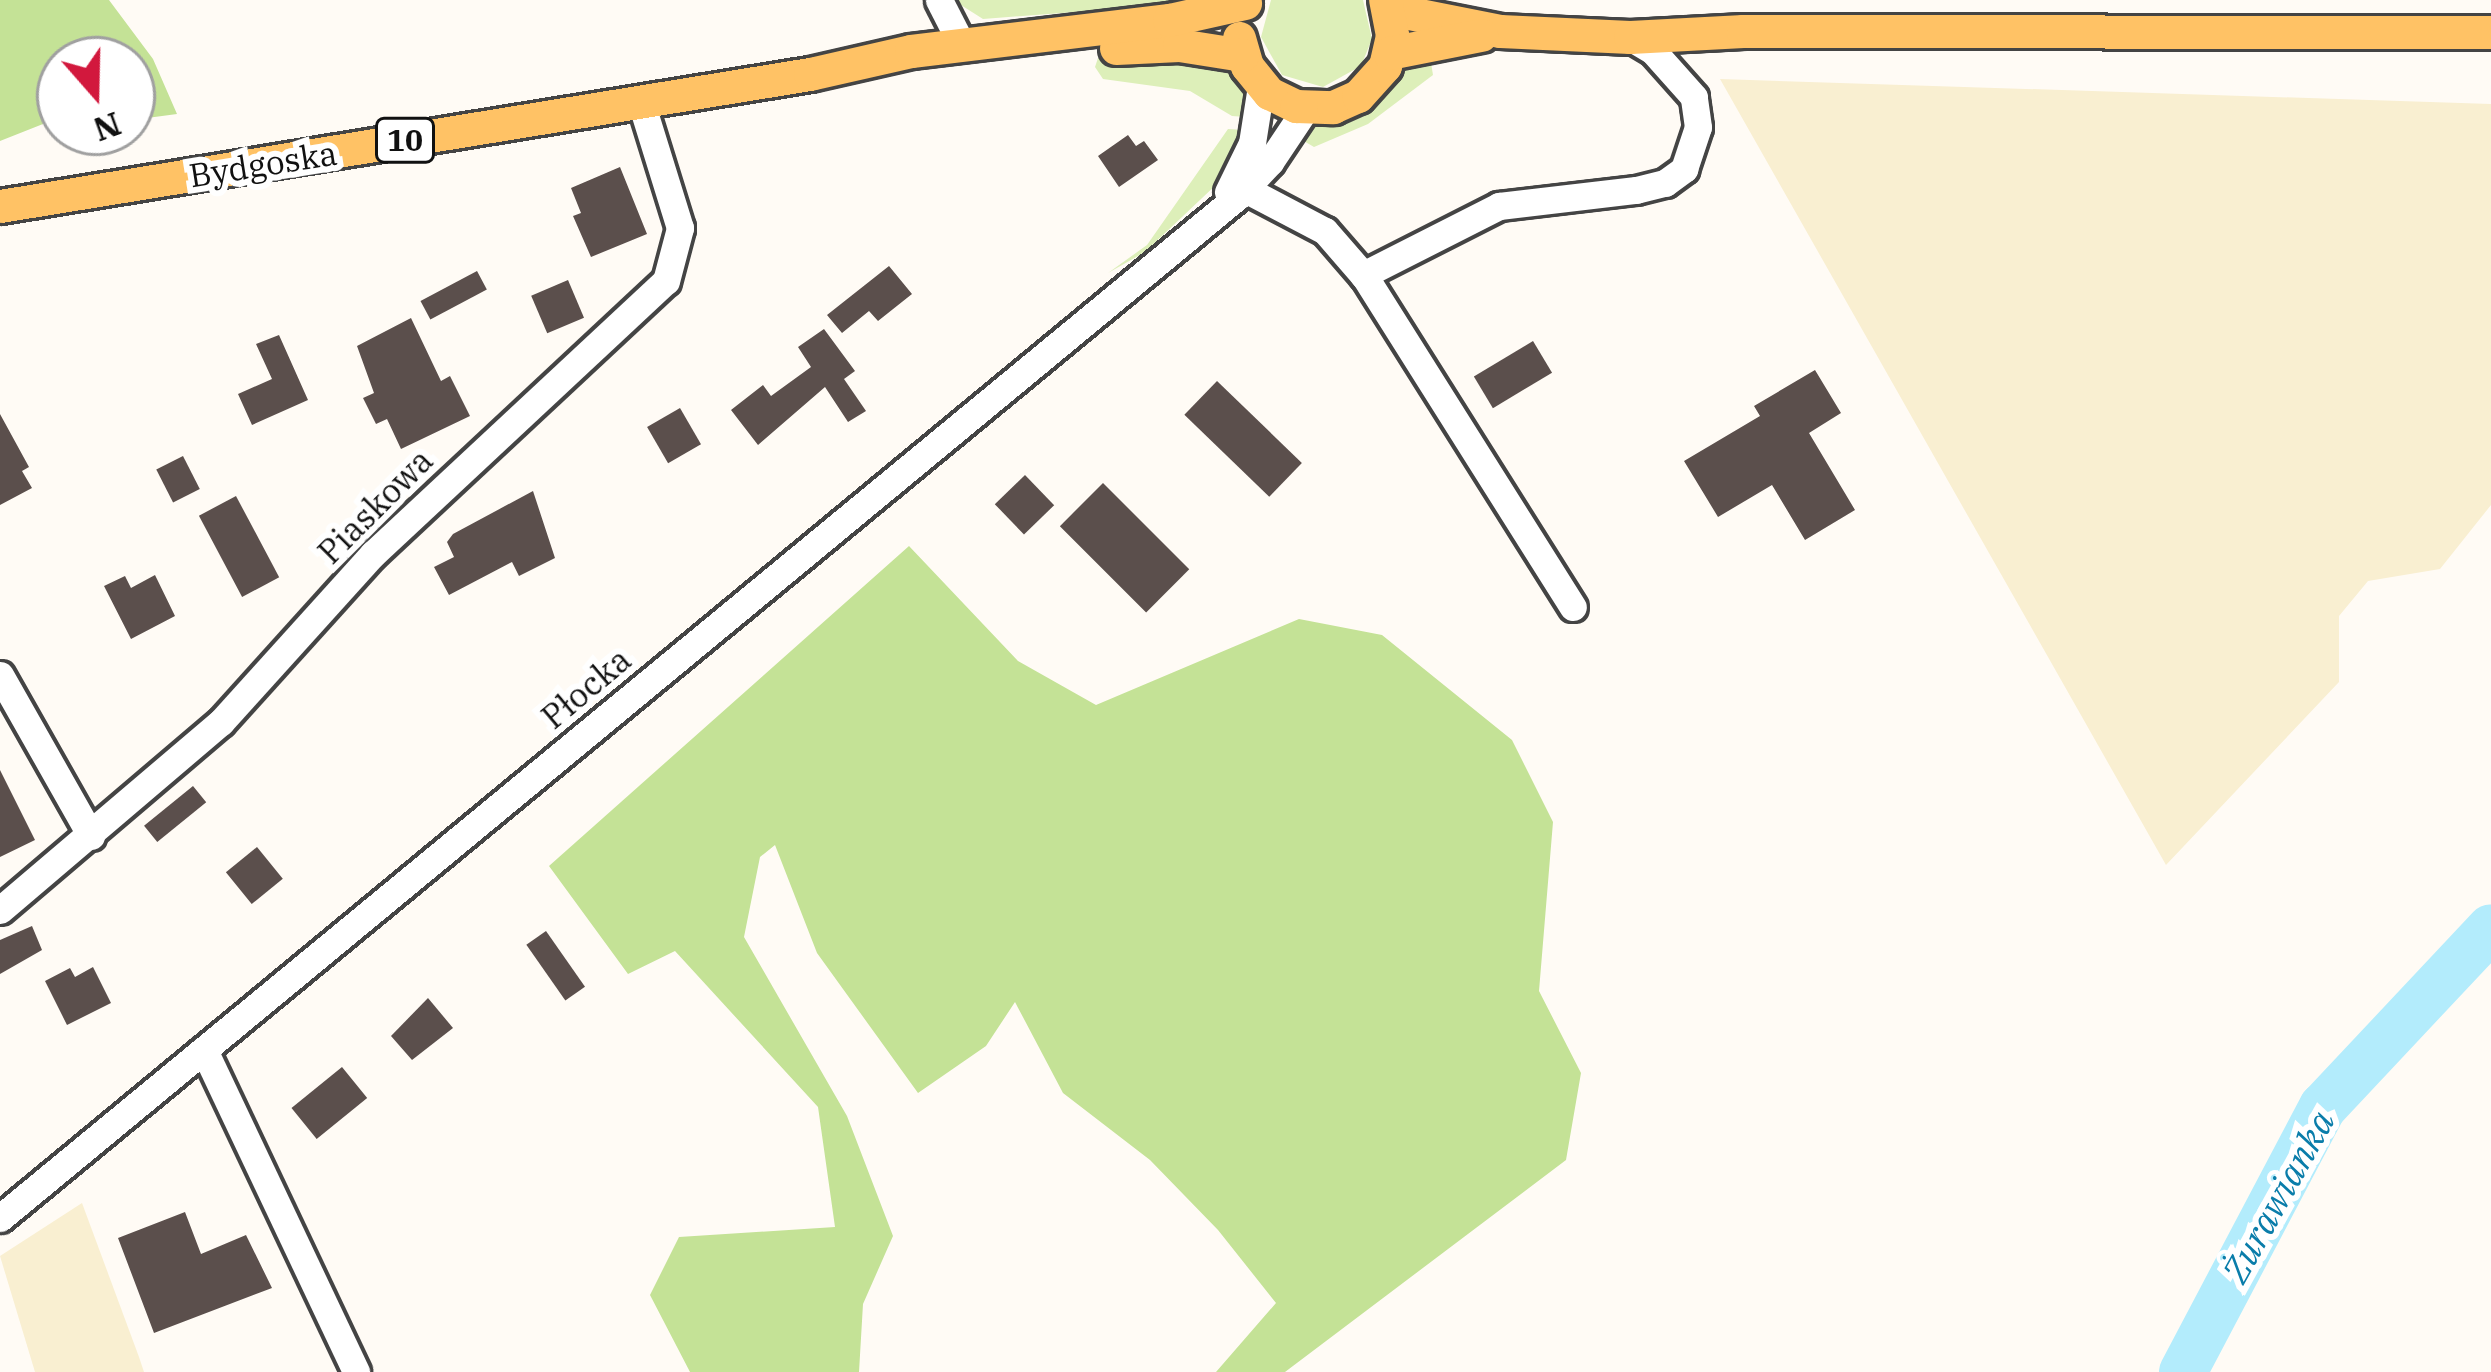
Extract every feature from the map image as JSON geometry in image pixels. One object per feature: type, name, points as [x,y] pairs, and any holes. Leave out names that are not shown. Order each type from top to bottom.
[{"type":"main road","name":"10","points":[[1245,1],[1239,34],[1242,55],[1220,48],[1145,45],[916,72],[810,74],[961,43],[1169,20],[1245,1]]},
{"type":"main road","points":[[1242,55],[1261,86],[1306,108],[1333,107],[1358,96],[1378,77],[1389,53],[1387,5],[1500,31],[1630,38],[1744,31],[2491,32]]},
{"type":"main road","points":[[1389,53],[1500,31]]},
{"type":"main road","name":"Bydgoska","points":[[0,206],[810,74]]},
{"type":"street","points":[[939,0],[961,43]]},
{"type":"street","points":[[1363,275],[1499,206],[1665,183],[1684,169],[1698,127],[1694,97],[1653,51],[1630,38]]},
{"type":"street","name":"Płocka","points":[[1216,210],[1252,143],[1261,86]]},
{"type":"street","name":"Piaskowa","points":[[0,910],[220,722],[373,554],[666,281],[680,227],[641,102]]},
{"type":"street","name":"Płocka","points":[[0,1218],[1246,189],[1306,108]]},
{"type":"street","points":[[1246,189],[1325,230],[1363,275],[1573,607]]},
{"type":"street","points":[[0,675],[91,836]]},
{"type":"street","points":[[204,1050],[356,1372]]},
{"type":"shaded area","points":[[1720,79],[2491,104],[2491,505],[2440,569],[2368,581],[2339,616],[2339,682],[2166,865]]},
{"type":"shaded area","points":[[82,1203],[144,1372],[35,1372],[0,1256]]},
{"type":"green space","points":[[0,0],[109,0],[136,36],[36,36],[36,127],[0,141]]},
{"type":"green space","points":[[953,0],[1219,0],[1135,15],[1101,10],[983,19]]},
{"type":"green space","points":[[1271,0],[1363,0],[1372,39],[1361,66],[1323,87],[1282,75],[1261,37]]},
{"type":"green space","points":[[1146,54],[1229,67],[1246,91],[1246,117],[1232,116],[1190,91],[1103,79],[1095,67],[1098,58]]},
{"type":"green space","points":[[1430,57],[1433,75],[1368,124],[1314,147],[1297,137],[1411,62]]},
{"type":"green space","points":[[156,66],[177,114],[156,117]]},
{"type":"green space","points":[[1228,129],[1244,130],[1219,182],[1145,252],[1108,273],[1147,245]]},
{"type":"green space","points":[[909,546],[1018,661],[1096,705],[1299,619],[1382,635],[1512,740],[1553,822],[1539,991],[1581,1073],[1566,1160],[1285,1372],[1216,1372],[1276,1303],[1218,1230],[1150,1160],[1063,1093],[1015,1002],[986,1046],[918,1093],[817,953],[775,845],[760,857],[744,937],[847,1116],[893,1236],[863,1304],[859,1372],[690,1372],[650,1295],[679,1237],[835,1227],[818,1107],[675,951],[628,974],[549,866]]},
{"type":"building","points":[[1128,135],[1136,146],[1144,141],[1158,160],[1119,187],[1098,156]]},
{"type":"building","points":[[620,167],[647,234],[591,257],[573,216],[581,213],[571,188]]},
{"type":"building","points":[[889,266],[912,294],[878,321],[869,311],[842,333],[827,315]]},
{"type":"building","points":[[477,271],[487,290],[430,320],[420,301]]},
{"type":"building","points":[[568,280],[584,318],[547,333],[531,296]]},
{"type":"building","points":[[411,318],[441,381],[450,376],[470,416],[401,449],[387,419],[376,424],[363,398],[374,393],[357,346]]},
{"type":"building","points":[[824,329],[855,371],[844,379],[866,411],[848,422],[825,387],[758,445],[731,410],[763,385],[771,396],[811,367],[798,347]]},
{"type":"building","points":[[279,335],[308,400],[252,425],[238,394],[272,379],[256,344]]},
{"type":"building","points":[[1533,341],[1552,373],[1493,408],[1474,377]]},
{"type":"building","points":[[1815,370],[1841,413],[1809,433],[1855,510],[1805,540],[1772,485],[1718,517],[1684,461],[1760,416],[1754,406]]},
{"type":"building","points":[[1217,381],[1302,463],[1269,497],[1184,415]]},
{"type":"building","points":[[680,408],[701,444],[668,463],[647,427]]},
{"type":"building","points":[[0,414],[29,467],[22,471],[32,488],[0,505]]},
{"type":"building","points":[[183,456],[200,489],[173,503],[156,470]]},
{"type":"building","points":[[1025,475],[1054,505],[1024,534],[995,504]]},
{"type":"building","points":[[1103,483],[1189,569],[1146,612],[1060,526]]},
{"type":"building","points":[[533,491],[555,558],[519,576],[512,562],[449,595],[434,567],[454,557],[447,542],[453,534]]},
{"type":"building","points":[[236,496],[279,577],[242,597],[199,516]]},
{"type":"building","points":[[155,575],[175,616],[131,639],[104,586],[125,576],[131,588]]},
{"type":"building","points":[[0,770],[35,840],[0,857]]},
{"type":"building","points":[[193,786],[206,802],[157,842],[144,826]]},
{"type":"building","points":[[257,847],[283,879],[252,904],[226,872]]},
{"type":"building","points":[[32,926],[42,950],[0,974],[0,940]]},
{"type":"building","points":[[546,931],[585,987],[565,1000],[526,945]]},
{"type":"building","points":[[93,967],[111,1003],[67,1025],[45,981],[70,968],[75,977]]},
{"type":"building","points":[[428,998],[453,1028],[412,1060],[391,1036]]},
{"type":"building","points":[[342,1067],[367,1098],[317,1139],[291,1108]]},
{"type":"building","points":[[185,1212],[201,1254],[246,1235],[272,1288],[154,1333],[118,1238]]},
{"type":"waterway","name":"Żurawianka","points":[[2183,1372],[2323,1107],[2491,928]]}]
